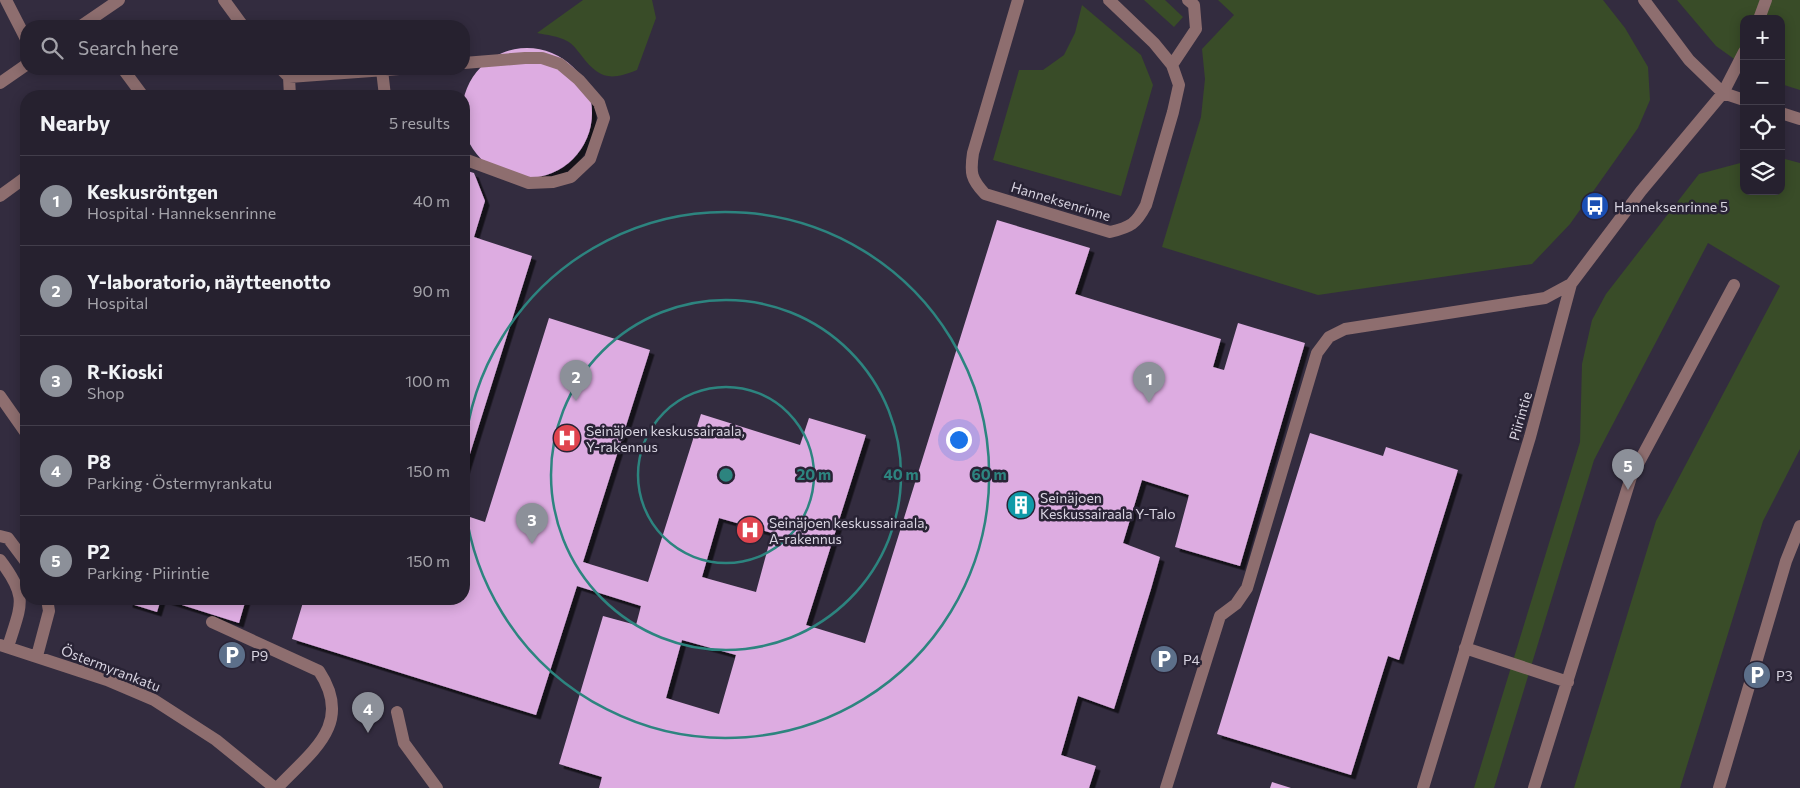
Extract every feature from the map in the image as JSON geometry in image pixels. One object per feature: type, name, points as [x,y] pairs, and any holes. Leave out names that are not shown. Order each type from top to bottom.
[{"type":"street","points":[[6,0],[20,27]]},
{"type":"street","points":[[92,20],[119,0]]},
{"type":"street","points":[[224,0],[239,20]]},
{"type":"street","name":"Hanneksenrinne","points":[[1018,0],[973,152],[971,168],[974,182],[985,194],[1110,232],[1128,228],[1138,219],[1142,212],[1173,112],[1179,85],[1172,65],[1154,42],[1109,0]]},
{"type":"street","points":[[1172,65],[1196,29],[1194,6],[1188,0]]},
{"type":"street","points":[[1644,0],[1688,60],[1723,93],[1740,99]]},
{"type":"street","points":[[1760,15],[1766,0]]},
{"type":"street","points":[[470,63],[542,58],[560,64],[579,80],[599,103],[604,118],[590,159],[571,177],[553,182],[529,183],[470,161]]},
{"type":"street","name":"Piirintie","points":[[1423,788],[1530,437],[1571,284],[1641,191],[1723,93],[1740,60]]},
{"type":"street","points":[[0,83],[20,68]]},
{"type":"street","points":[[127,75],[138,90]]},
{"type":"street","points":[[285,75],[289,90]]},
{"type":"street","points":[[383,75],[384,90]]},
{"type":"street","points":[[1785,115],[1800,119]]},
{"type":"street","points":[[0,196],[20,181]]},
{"type":"street","points":[[1166,788],[1220,616],[1236,604],[1247,588],[1310,374],[1317,353],[1329,336],[1345,329],[1545,298],[1571,284]]},
{"type":"street","points":[[1534,788],[1631,477],[1734,285]]},
{"type":"street","points":[[0,396],[20,424]]},
{"type":"street","points":[[1719,788],[1786,561],[1800,526]]},
{"type":"street","points":[[0,536],[8,538],[20,554]]},
{"type":"street","points":[[0,560],[19,589],[20,596]]},
{"type":"street","points":[[4,646],[21,605]]},
{"type":"street","points":[[37,656],[49,611],[48,605]]},
{"type":"street","points":[[212,622],[319,671],[329,686],[332,716],[328,730],[319,744],[276,788]]},
{"type":"street","name":"Östermyrankatu","points":[[4,646],[107,680],[154,700],[216,740],[276,788]]},
{"type":"street","points":[[1466,648],[1568,682]]},
{"type":"street","points":[[397,712],[404,743],[437,788]]},
{"type":"green space","points":[[583,0],[652,0],[656,18],[637,70],[619,76],[606,76],[587,63],[569,42],[564,39],[537,33]]},
{"type":"green space","points":[[1144,0],[1165,0],[1183,17],[1174,27]]},
{"type":"green space","points":[[1218,0],[1603,0],[1625,28],[1648,67],[1650,100],[1638,128],[1570,224],[1532,264],[1318,295],[1162,247],[1201,117],[1205,79],[1202,49],[1234,15]]},
{"type":"green space","points":[[1677,0],[1800,0],[1800,90],[1785,85],[1785,15],[1740,15],[1740,63],[1716,46]]},
{"type":"green space","points":[[1082,5],[1141,55],[1153,85],[1121,196],[993,160],[1019,70],[1043,70],[1064,55],[1075,33]]},
{"type":"green space","points":[[1785,159],[1800,163],[1800,449],[1763,521],[1680,788],[1574,788],[1656,521],[1780,286],[1708,243],[1594,460],[1494,788],[1474,788],[1580,442],[1582,364],[1592,320],[1606,294],[1699,174],[1740,163],[1740,195],[1785,195]]},
{"type":"building","points":[[527,48],[540,49],[552,53],[573,67],[587,88],[591,100],[591,126],[587,138],[573,159],[552,173],[540,177],[527,178],[514,177],[502,173],[481,159],[470,144],[470,90],[466,90],[467,88],[481,67],[502,53],[514,49]]},
{"type":"building","points":[[470,172],[474,173],[485,201],[474,237],[532,256],[470,454]]},
{"type":"building","name":"Seinäjoen Keskussairaala Y-Talo","points":[[997,220],[1090,248],[1075,294],[1221,339],[1213,367],[1224,370],[1238,323],[1305,343],[1240,566],[1175,547],[1189,495],[1142,480],[1123,543],[1160,557],[1151,589],[1114,709],[1078,696],[1061,755],[1096,766],[1089,788],[599,788],[602,777],[559,764],[603,616],[636,625],[641,606],[577,586],[536,715],[292,639],[302,605],[470,605],[470,517],[485,522],[549,318],[650,350],[583,562],[648,582],[701,414],[800,445],[809,418],[866,435],[806,625],[865,643]],"holes":[[[719,518],[772,533],[756,592],[702,577]],[[682,640],[736,655],[719,714],[666,698]]]},
{"type":"building","points":[[1310,433],[1383,456],[1386,447],[1458,470],[1399,660],[1388,656],[1351,775],[1217,734]]},
{"type":"building","points":[[134,605],[159,605],[157,612]]},
{"type":"building","points":[[182,605],[244,605],[239,623]]},
{"type":"building","points":[[1272,782],[1291,788],[1270,788]]},
{"type":"place","name":"Hanneksenrinne 5","points":[[1595,206]]},
{"type":"place","name":"Y-laboratorio, näytteenotto","points":[[576,401]]},
{"type":"place","name":"Keskusröntgen","points":[[1149,403]]},
{"type":"place","name":"Seinäjoen keskussairaala, Y-rakennus","points":[[567,438]]},
{"type":"place","name":"P2","points":[[1628,490]]},
{"type":"place","name":"Seinäjoen Keskussairaala Y-Talo","points":[[1021,505]]},
{"type":"place","name":"Seinäjoen keskussairaala, A-rakennus","points":[[750,530]]},
{"type":"place","name":"R-Kioski","points":[[532,544]]},
{"type":"place","name":"P9","points":[[232,655]]},
{"type":"place","name":"P4","points":[[1164,659]]},
{"type":"place","name":"P3","points":[[1757,675]]},
{"type":"place","name":"P8","points":[[368,733]]}]
